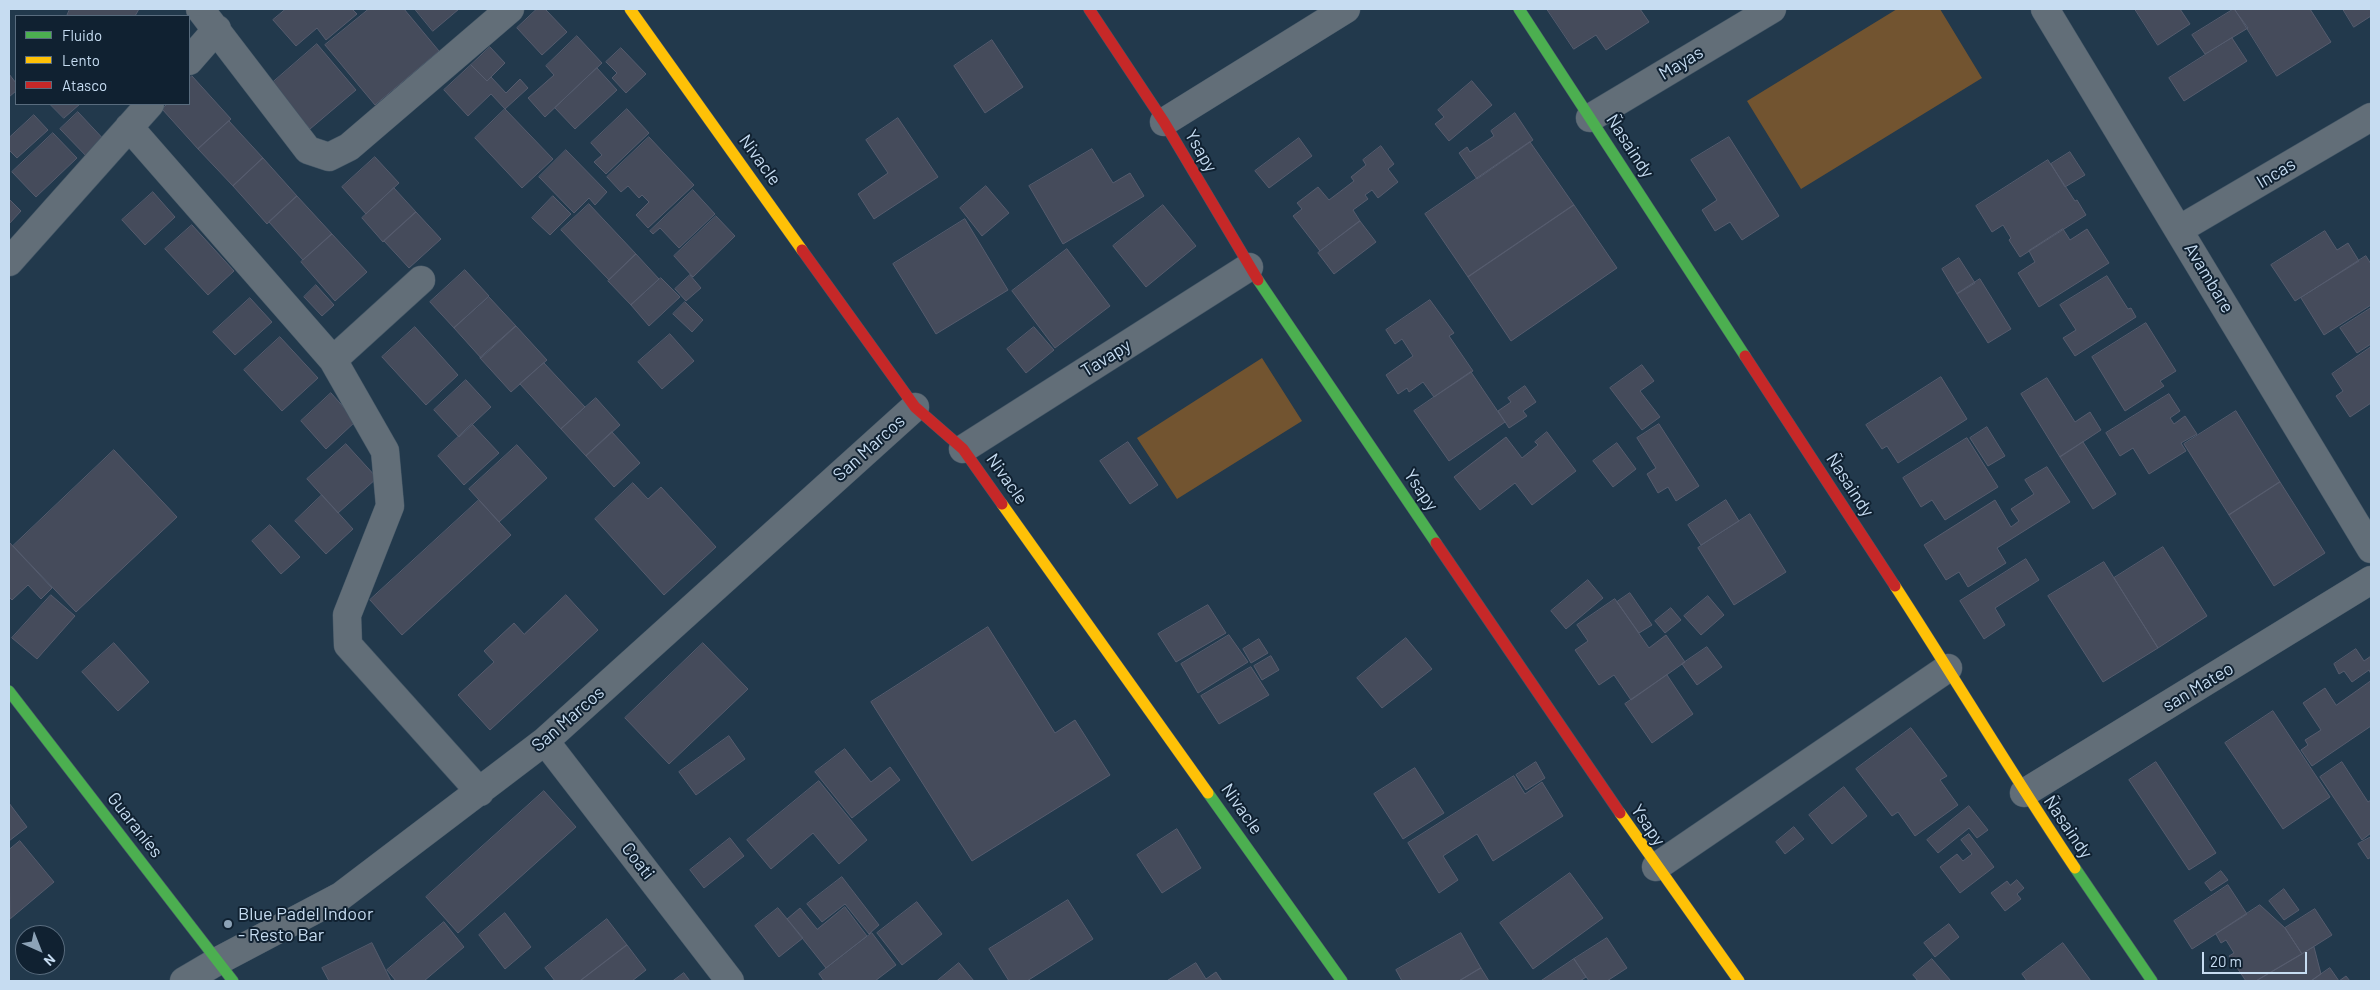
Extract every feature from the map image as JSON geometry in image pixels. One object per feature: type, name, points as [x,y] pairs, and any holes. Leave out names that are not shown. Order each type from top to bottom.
[{"type":"street","points":[[190,59],[209,19],[308,150],[330,157],[349,147],[510,9]]},
{"type":"street","name":"Nivacle","points":[[630,9],[915,406],[963,448],[1342,981]]},
{"type":"street","name":"Ysapy","points":[[1089,9],[1164,122],[1249,267],[1656,867],[1739,981]]},
{"type":"street","points":[[1164,122],[1346,9]]},
{"type":"street","name":"Ñasaindy","points":[[1520,9],[1948,668],[2024,793],[2152,981]]},
{"type":"street","name":"Mayas","points":[[1590,118],[1772,9]]},
{"type":"street","name":"Avambare","points":[[2045,9],[2371,549]]},
{"type":"street","points":[[9,262],[149,105]]},
{"type":"street","name":"Incas","points":[[2180,230],[2371,117]]},
{"type":"street","points":[[129,127],[333,360],[385,451],[390,506],[347,615],[348,645],[480,792]]},
{"type":"street","name":"Tavapy","points":[[963,448],[1249,267]]},
{"type":"street","points":[[333,360],[421,280]]},
{"type":"street","name":"San Marcos","points":[[184,981],[225,971],[341,896],[545,741],[915,406]]},
{"type":"street","name":"san Mateo","points":[[2024,793],[2371,580]]},
{"type":"street","points":[[1656,867],[1948,668]]},
{"type":"street","name":"Guaraníes","points":[[9,691],[225,971]]},
{"type":"street","name":"Coati","points":[[545,741],[730,981]]},
{"type":"shaded area","points":[[1897,9],[1940,9],[1982,78],[1801,189],[1747,101]]},
{"type":"shaded area","points":[[1262,358],[1302,421],[1177,499],[1137,438]]},
{"type":"building","points":[[70,9],[139,9],[136,15],[67,15]]},
{"type":"building","points":[[286,9],[352,9],[357,14],[326,40],[317,28],[296,46],[273,20]]},
{"type":"building","points":[[369,9],[404,9],[439,51],[375,105],[325,45]]},
{"type":"building","points":[[415,9],[459,9],[433,31]]},
{"type":"building","points":[[537,9],[545,9],[567,32],[542,55],[517,28]]},
{"type":"building","points":[[1547,9],[1640,9],[1649,22],[1606,50],[1596,35],[1574,49]]},
{"type":"building","points":[[2135,9],[2180,9],[2190,24],[2158,45]]},
{"type":"building","points":[[2234,9],[2248,28],[2205,54],[2192,35]]},
{"type":"building","points":[[2235,9],[2310,9],[2331,42],[2277,76]]},
{"type":"building","points":[[2343,9],[2371,9],[2371,16],[2354,27]]},
{"type":"building","points":[[577,36],[602,63],[545,117],[528,98],[554,75],[546,66]]},
{"type":"building","points":[[2232,38],[2247,61],[2184,101],[2169,78]]},
{"type":"building","points":[[992,40],[1023,87],[985,113],[954,66]]},
{"type":"building","points":[[317,44],[356,90],[310,129],[271,84]]},
{"type":"building","points":[[490,47],[505,63],[487,81],[471,65]]},
{"type":"building","points":[[621,48],[646,74],[626,93],[612,78],[617,73],[606,62]]},
{"type":"building","points":[[471,65],[487,81],[491,77],[506,93],[520,79],[528,88],[505,109],[491,94],[468,116],[444,90]]},
{"type":"building","points":[[597,68],[617,90],[575,129],[555,108]]},
{"type":"building","points":[[9,74],[15,82],[15,92],[9,97]]},
{"type":"building","points":[[192,76],[231,119],[198,149],[162,109],[166,105],[190,105],[190,78]]},
{"type":"building","points":[[1472,81],[1492,105],[1449,141],[1435,124],[1444,117],[1438,110]]},
{"type":"building","points":[[51,105],[79,105],[64,118]]},
{"type":"building","points":[[505,109],[553,159],[522,188],[475,138]]},
{"type":"building","points":[[627,109],[649,133],[606,174],[594,162],[602,155],[591,143]]},
{"type":"building","points":[[78,112],[109,145],[91,161],[60,129]]},
{"type":"building","points":[[1515,113],[1533,140],[1477,179],[1459,153],[1467,147],[1470,152],[1494,136],[1491,131]]},
{"type":"building","points":[[34,115],[48,130],[17,158],[9,150],[9,138]]},
{"type":"building","points":[[898,118],[938,177],[874,219],[858,194],[888,173],[866,140]]},
{"type":"building","points":[[229,121],[263,158],[233,186],[198,149]]},
{"type":"building","points":[[53,133],[77,158],[36,197],[12,172]]},
{"type":"building","points":[[649,137],[694,185],[648,228],[636,215],[649,202],[642,195],[639,198],[628,186],[621,192],[607,177]]},
{"type":"building","points":[[1729,137],[1779,216],[1742,240],[1730,222],[1715,231],[1702,210],[1717,200],[1691,160]]},
{"type":"building","points":[[1299,138],[1312,156],[1269,188],[1255,171]]},
{"type":"building","points":[[1530,142],[1574,205],[1468,277],[1425,214]]},
{"type":"building","points":[[1381,146],[1394,164],[1388,169],[1398,182],[1378,198],[1372,190],[1365,195],[1368,199],[1353,210],[1360,221],[1320,251],[1293,216],[1302,209],[1297,203],[1318,187],[1329,200],[1354,181],[1351,177],[1366,165],[1363,160]]},
{"type":"building","points":[[1092,149],[1113,183],[1130,173],[1144,196],[1063,244],[1029,186]]},
{"type":"building","points":[[566,150],[607,192],[595,205],[589,198],[574,213],[539,177]]},
{"type":"building","points":[[2070,152],[2085,175],[2065,187],[2051,164]]},
{"type":"building","points":[[375,157],[399,183],[366,214],[342,187]]},
{"type":"building","points":[[263,158],[297,196],[267,224],[233,186]]},
{"type":"building","points":[[2048,160],[2086,215],[2020,257],[2009,240],[2011,238],[2003,225],[1992,232],[1976,206]]},
{"type":"building","points":[[986,186],[1009,213],[982,236],[960,208]]},
{"type":"building","points":[[394,188],[416,212],[383,242],[362,218]]},
{"type":"building","points":[[693,190],[715,214],[679,248],[660,228],[653,234],[650,231]]},
{"type":"building","points":[[153,192],[175,217],[145,245],[122,220]]},
{"type":"building","points":[[297,196],[332,234],[303,260],[269,222]]},
{"type":"building","points":[[553,196],[571,214],[550,235],[532,218]]},
{"type":"building","points":[[9,199],[21,211],[9,224]]},
{"type":"building","points":[[589,204],[636,254],[609,280],[561,230]]},
{"type":"building","points":[[1163,205],[1196,246],[1146,287],[1113,246]]},
{"type":"building","points":[[1574,205],[1617,268],[1511,341],[1468,277]]},
{"type":"building","points":[[416,212],[441,239],[409,268],[384,241]]},
{"type":"building","points":[[716,216],[735,236],[693,277],[674,256]]},
{"type":"building","points":[[965,219],[1008,290],[936,334],[893,264]]},
{"type":"building","points":[[1360,221],[1376,242],[1334,274],[1318,253]]},
{"type":"building","points":[[192,225],[234,271],[208,295],[165,249]]},
{"type":"building","points":[[2063,229],[2070,240],[2087,229],[2109,263],[2039,307],[2018,273],[2035,262],[2029,251]]},
{"type":"building","points":[[2325,231],[2337,250],[2348,243],[2359,261],[2295,301],[2271,265]]},
{"type":"building","points":[[332,234],[367,272],[335,301],[301,262]]},
{"type":"building","points":[[1067,249],[1110,306],[1055,348],[1012,291]]},
{"type":"building","points":[[636,254],[659,279],[631,305],[608,281]]},
{"type":"building","points":[[2366,256],[2371,264],[2371,305],[2324,335],[2301,298]]},
{"type":"building","points":[[1959,258],[1975,283],[1957,294],[1942,269]]},
{"type":"building","points":[[465,270],[489,296],[454,328],[430,302]]},
{"type":"building","points":[[690,275],[701,288],[686,301],[675,289]]},
{"type":"building","points":[[2107,276],[2128,309],[2131,308],[2136,317],[2075,356],[2063,338],[2076,330],[2060,305]]},
{"type":"building","points":[[661,278],[680,297],[649,326],[631,305]]},
{"type":"building","points":[[1980,279],[2011,329],[1988,343],[1957,294]]},
{"type":"building","points":[[316,285],[334,305],[322,316],[304,297]]},
{"type":"building","points":[[489,297],[516,326],[481,358],[454,328]]},
{"type":"building","points":[[250,298],[272,322],[235,355],[213,332]]},
{"type":"building","points":[[1430,300],[1454,333],[1449,336],[1473,371],[1434,397],[1423,382],[1409,392],[1407,388],[1398,394],[1386,375],[1413,356],[1402,339],[1395,344],[1386,330]]},
{"type":"building","points":[[685,302],[703,320],[692,332],[673,314]]},
{"type":"building","points":[[2371,308],[2371,344],[2357,353],[2340,328]]},
{"type":"building","points":[[2146,323],[2176,371],[2160,381],[2164,386],[2125,411],[2092,357]]},
{"type":"building","points":[[516,326],[547,360],[511,392],[480,358]]},
{"type":"building","points":[[415,327],[458,375],[426,405],[382,357]]},
{"type":"building","points":[[1034,327],[1054,350],[1026,373],[1007,349]]},
{"type":"building","points":[[670,334],[694,361],[662,389],[638,362]]},
{"type":"building","points":[[280,337],[318,378],[282,411],[244,370]]},
{"type":"building","points":[[2371,347],[2371,403],[2350,417],[2336,396],[2343,391],[2332,374]]},
{"type":"building","points":[[544,363],[585,407],[561,429],[520,384]]},
{"type":"building","points":[[1642,365],[1654,381],[1640,391],[1660,417],[1642,430],[1610,388]]},
{"type":"building","points":[[1471,372],[1505,422],[1449,461],[1414,411]]},
{"type":"building","points":[[1941,377],[1967,419],[1898,463],[1887,446],[1882,449],[1866,425]]},
{"type":"building","points":[[2047,378],[2075,422],[2090,412],[2101,430],[2060,457],[2021,394]]},
{"type":"building","points":[[466,380],[491,407],[459,437],[434,410]]},
{"type":"building","points":[[1525,386],[1536,402],[1523,411],[1527,416],[1509,428],[1498,411],[1511,402],[1508,398]]},
{"type":"building","points":[[331,393],[356,421],[326,449],[301,421]]},
{"type":"building","points":[[2169,394],[2180,411],[2170,418],[2174,424],[2185,416],[2197,434],[2181,443],[2186,451],[2149,474],[2133,448],[2120,456],[2106,433]]},
{"type":"building","points":[[596,398],[620,425],[586,456],[561,429]]},
{"type":"building","points":[[2236,411],[2280,482],[2229,515],[2184,444]]},
{"type":"building","points":[[472,424],[499,453],[464,485],[438,456]]},
{"type":"building","points":[[1659,424],[1699,486],[1676,501],[1668,487],[1658,493],[1647,474],[1656,468],[1637,438]]},
{"type":"building","points":[[1987,427],[2005,456],[1988,466],[1970,438]]},
{"type":"building","points":[[612,432],[640,463],[614,487],[586,456]]},
{"type":"building","points":[[1547,432],[1576,471],[1532,505],[1515,483],[1480,510],[1454,477],[1506,437],[1522,458],[1538,445],[1535,442]]},
{"type":"building","points":[[1967,438],[1998,487],[1945,520],[1932,500],[1921,507],[1903,478]]},
{"type":"building","points":[[1128,442],[1158,485],[1130,504],[1100,461]]},
{"type":"building","points":[[2083,442],[2116,494],[2093,509],[2060,457]]},
{"type":"building","points":[[1617,443],[1636,469],[1613,487],[1593,461]]},
{"type":"building","points":[[346,444],[377,478],[338,513],[307,479]]},
{"type":"building","points":[[517,445],[547,478],[499,522],[469,489]]},
{"type":"building","points":[[114,450],[177,517],[76,612],[13,546]]},
{"type":"building","points":[[2047,467],[2070,502],[1997,548],[2006,563],[1968,587],[1959,572],[1946,580],[1924,545],[1995,500],[2011,527],[2019,521],[2011,509],[2034,494],[2025,480]]},
{"type":"building","points":[[2280,482],[2325,553],[2274,586],[2229,515]]},
{"type":"building","points":[[633,483],[648,499],[661,487],[716,547],[664,595],[595,519]]},
{"type":"building","points":[[322,495],[353,529],[326,554],[295,521]]},
{"type":"building","points":[[479,500],[511,535],[402,635],[370,600]]},
{"type":"building","points":[[1726,500],[1739,521],[1701,545],[1688,525]]},
{"type":"building","points":[[1750,514],[1786,572],[1734,605],[1698,548]]},
{"type":"building","points":[[270,525],[300,557],[281,574],[252,541]]},
{"type":"building","points":[[9,542],[52,588],[41,599],[28,585],[12,600],[9,597]]},
{"type":"building","points":[[2163,547],[2207,616],[2158,648],[2114,578]]},
{"type":"building","points":[[2026,559],[2039,580],[1995,608],[2005,625],[1984,639],[1960,601]]},
{"type":"building","points":[[2104,562],[2158,648],[2103,682],[2048,596]]},
{"type":"building","points":[[1588,580],[1603,598],[1566,629],[1551,611]]},
{"type":"building","points":[[1630,593],[1652,625],[1639,633],[1617,602]]},
{"type":"building","points":[[51,595],[75,616],[37,659],[12,638]]},
{"type":"building","points":[[566,595],[598,630],[490,730],[458,695],[494,662],[484,651],[514,623],[524,634]]},
{"type":"building","points":[[1708,596],[1724,615],[1701,635],[1684,616]]},
{"type":"building","points":[[1615,599],[1649,648],[1666,635],[1685,662],[1631,700],[1614,675],[1599,685],[1575,650],[1588,641],[1577,625]]},
{"type":"building","points":[[1208,605],[1226,633],[1176,662],[1158,634]]},
{"type":"building","points":[[1671,608],[1681,620],[1665,633],[1655,621]]},
{"type":"building","points":[[988,627],[1055,733],[1075,720],[1110,775],[972,861],[871,702]]},
{"type":"building","points":[[1229,635],[1248,662],[1198,693],[1181,664]]},
{"type":"building","points":[[1406,638],[1432,669],[1382,708],[1357,678]]},
{"type":"building","points":[[1259,639],[1268,653],[1251,663],[1243,649]]},
{"type":"building","points":[[114,643],[149,682],[118,711],[82,672]]},
{"type":"building","points":[[703,643],[748,689],[669,764],[625,718]]},
{"type":"building","points":[[1707,647],[1722,667],[1697,685],[1682,664]]},
{"type":"building","points":[[2356,649],[2364,661],[2371,656],[2371,674],[2369,670],[2352,682],[2344,671],[2339,674],[2334,664]]},
{"type":"building","points":[[1271,656],[1279,670],[1262,680],[1254,666]]},
{"type":"building","points":[[1251,667],[1269,695],[1219,724],[1201,696]]},
{"type":"building","points":[[1667,675],[1693,714],[1652,743],[1625,704]]},
{"type":"building","points":[[2371,681],[2371,726],[2312,766],[2301,750],[2308,745],[2305,740],[2321,730],[2303,703],[2325,688],[2336,705]]},
{"type":"building","points":[[2273,711],[2330,797],[2283,829],[2225,743]]},
{"type":"building","points":[[1911,728],[1947,776],[1940,780],[1958,805],[1915,836],[1898,812],[1892,816],[1856,769]]},
{"type":"building","points":[[729,736],[745,759],[696,795],[679,772]]},
{"type":"building","points":[[845,749],[871,782],[890,767],[900,780],[852,818],[815,772]]},
{"type":"building","points":[[1536,762],[1545,778],[1526,790],[1516,775]]},
{"type":"building","points":[[2156,762],[2216,853],[2189,870],[2129,780]]},
{"type":"building","points":[[2342,762],[2368,802],[2371,800],[2371,833],[2362,840],[2320,777]]},
{"type":"building","points":[[1415,768],[1444,813],[1403,839],[1374,794]]},
{"type":"building","points":[[1514,776],[1525,794],[1542,782],[1563,816],[1493,861],[1477,834],[1443,856],[1458,880],[1439,893],[1408,843]]},
{"type":"building","points":[[819,781],[867,840],[839,864],[813,833],[771,869],[747,840]]},
{"type":"building","points":[[1844,787],[1867,816],[1832,844],[1809,815]]},
{"type":"building","points":[[544,791],[576,827],[458,933],[426,897]]},
{"type":"building","points":[[9,803],[27,827],[9,841]]},
{"type":"building","points":[[1969,806],[1988,830],[1977,838],[1969,828],[1938,853],[1927,840]]},
{"type":"building","points":[[1794,827],[1804,839],[1785,854],[1776,842]]},
{"type":"building","points":[[1177,829],[1201,868],[1162,893],[1137,855]]},
{"type":"building","points":[[1969,834],[1994,867],[1960,893],[1940,867],[1957,854],[1963,861],[1972,854],[1961,840]]},
{"type":"building","points":[[2371,837],[2371,857],[2368,859],[2358,844]]},
{"type":"building","points":[[730,838],[744,856],[704,888],[690,870]]},
{"type":"building","points":[[20,841],[54,882],[10,919],[9,850]]},
{"type":"building","points":[[2221,871],[2228,880],[2211,891],[2205,883]]},
{"type":"building","points":[[1570,873],[1603,918],[1533,969],[1500,923]]},
{"type":"building","points":[[842,877],[879,925],[869,934],[845,904],[822,922],[807,904]]},
{"type":"building","points":[[2017,880],[2024,888],[2017,894],[2021,899],[2005,911],[1991,893],[2007,881],[2010,885]]},
{"type":"building","points":[[2228,885],[2247,914],[2192,949],[2174,921]]},
{"type":"building","points":[[2284,889],[2299,910],[2284,920],[2269,901]]},
{"type":"building","points":[[1068,900],[1093,939],[1027,981],[1009,981],[989,949]]},
{"type":"building","points":[[917,902],[942,934],[902,965],[877,933]]},
{"type":"building","points":[[2260,905],[2285,928],[2302,954],[2256,981],[2246,981],[2229,956],[2234,953],[2226,940],[2221,943],[2216,934]]},
{"type":"building","points":[[845,907],[867,936],[826,968],[787,919],[800,908],[817,929]]},
{"type":"building","points":[[778,908],[803,938],[779,957],[755,926]]},
{"type":"building","points":[[2315,909],[2332,935],[2302,954],[2285,928]]},
{"type":"building","points":[[505,913],[531,947],[505,969],[479,935]]},
{"type":"building","points":[[607,919],[627,945],[580,981],[555,981],[545,968]]},
{"type":"building","points":[[444,922],[464,947],[424,981],[396,981],[387,970]]},
{"type":"building","points":[[1949,924],[1959,937],[1935,957],[1924,943]]},
{"type":"building","points":[[872,933],[896,965],[875,981],[824,981],[819,974]]},
{"type":"building","points":[[1461,933],[1481,968],[1459,981],[1402,981],[1396,970]]},
{"type":"building","points":[[1607,938],[1627,968],[1607,981],[1589,981],[1574,959]]},
{"type":"building","points":[[372,943],[391,981],[329,981],[322,968]]},
{"type":"building","points":[[2063,943],[2091,981],[2027,981],[2022,974]]},
{"type":"building","points":[[627,945],[646,970],[632,981],[580,981]]},
{"type":"building","points":[[2314,947],[2321,974],[2311,981],[2256,981]]},
{"type":"building","points":[[1574,959],[1586,977],[1580,981],[1541,981]]},
{"type":"building","points":[[1932,959],[1951,981],[1918,981],[1913,975]]},
{"type":"building","points":[[959,963],[974,981],[937,981]]},
{"type":"building","points":[[1196,963],[1206,979],[1216,972],[1222,981],[1167,981]]},
{"type":"building","points":[[1481,968],[1489,981],[1459,981]]},
{"type":"building","points":[[2330,968],[2339,981],[2311,981]]},
{"type":"building","points":[[684,973],[690,981],[673,981]]},
{"type":"building","points":[[2346,976],[2350,981],[2339,981]]},
{"type":"traffic: fast","points":[[1519,9],[1745,356]]},
{"type":"traffic: fast","points":[[1258,280],[1436,543]]},
{"type":"traffic: fast","points":[[9,691],[233,981]]},
{"type":"traffic: fast","points":[[1208,793],[1342,981]]},
{"type":"traffic: fast","points":[[2075,868],[2152,981]]},
{"type":"traffic: slow","points":[[630,9],[802,250]]},
{"type":"traffic: slow","points":[[1002,504],[1208,793]]},
{"type":"traffic: slow","points":[[1895,586],[2075,868]]},
{"type":"traffic: slow","points":[[1620,813],[1739,981]]},
{"type":"traffic: jam","points":[[1089,9],[1164,122],[1258,280]]},
{"type":"traffic: jam","points":[[802,250],[915,407],[963,449],[1002,504]]},
{"type":"traffic: jam","points":[[1745,356],[1895,586]]},
{"type":"traffic: jam","points":[[1436,543],[1620,813]]},
{"type":"place","name":"Blue Padel Indoor - Resto Bar","points":[[228,924]]}]
